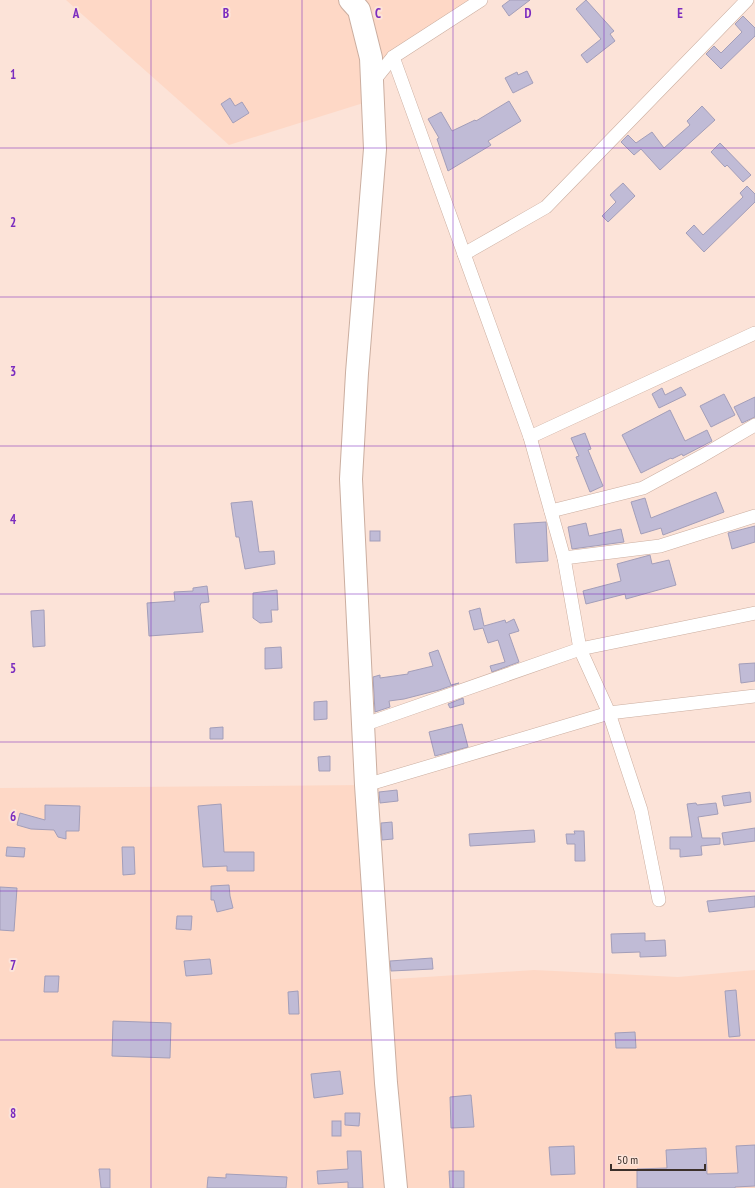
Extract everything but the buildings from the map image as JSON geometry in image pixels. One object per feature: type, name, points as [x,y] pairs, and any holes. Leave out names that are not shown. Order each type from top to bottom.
[{"type":"highway","points":[[350,0],[359,10],[371,58],[375,149],[357,373],[351,479],[366,785],[386,1075],[396,1188]]},
{"type":"street","points":[[372,83],[393,57],[481,0]]},
{"type":"street","points":[[464,254],[546,207],[746,0]]},
{"type":"street","points":[[393,57],[530,437],[564,558],[580,649],[609,712],[641,810],[659,900]]},
{"type":"street","points":[[530,437],[755,333]]},
{"type":"street","points":[[551,511],[644,488],[755,425]]},
{"type":"street","points":[[564,558],[660,546],[755,516]]},
{"type":"street","points":[[364,725],[580,649],[755,613]]},
{"type":"street","points":[[366,785],[609,712],[755,696]]},
{"type":"shaded area","points":[[66,0],[481,0],[393,57],[373,100],[229,145]]},
{"type":"shaded area","points":[[366,785],[380,980],[534,970],[678,977],[755,970],[755,1188],[0,1188],[0,788]]}]
